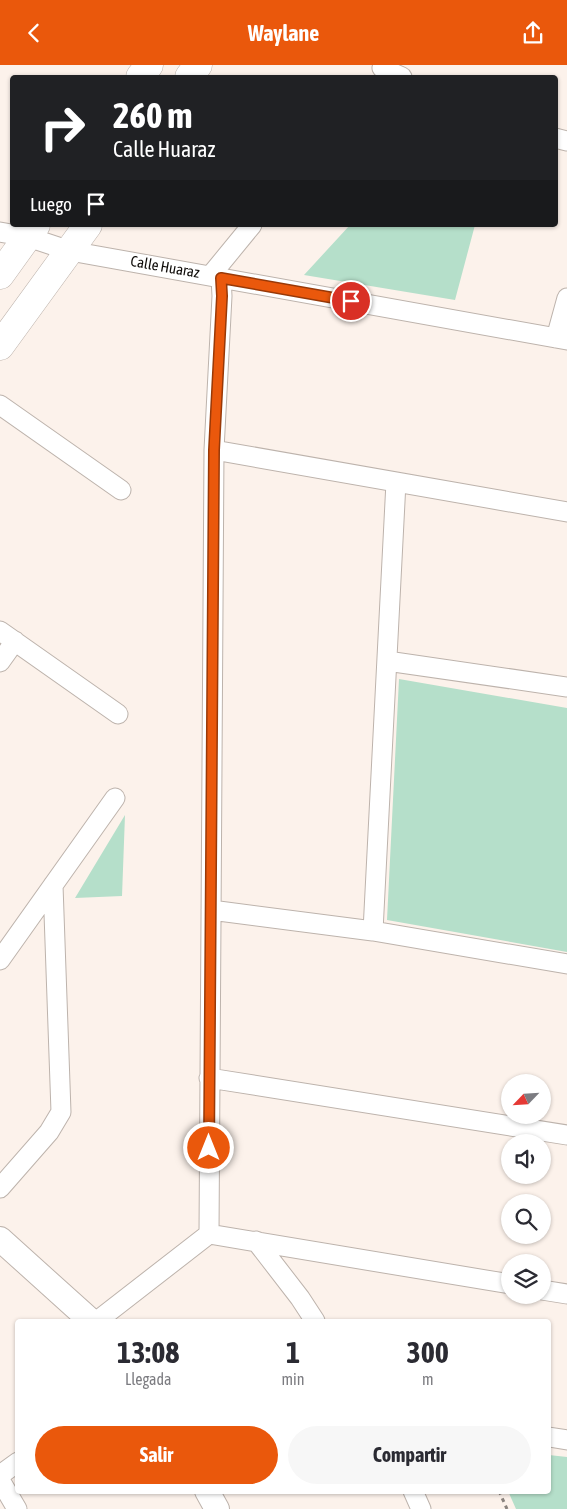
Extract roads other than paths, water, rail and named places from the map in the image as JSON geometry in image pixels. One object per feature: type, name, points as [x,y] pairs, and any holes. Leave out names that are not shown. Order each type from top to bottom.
[{"type":"main road","points":[[0,346],[87,227]]},
{"type":"main road","points":[[0,275],[32,231]]},
{"type":"street","points":[[380,70],[396,75]]},
{"type":"street","points":[[209,1234],[214,450],[222,296],[216,277],[251,227]]},
{"type":"street","name":"Calle Huaraz","points":[[0,232],[32,231],[70,251],[561,339]]},
{"type":"street","points":[[561,339],[567,298]]},
{"type":"street","points":[[0,405],[121,490]]},
{"type":"street","points":[[214,450],[567,512]]},
{"type":"street","points":[[373,931],[396,482]]},
{"type":"street","points":[[0,662],[7,636],[118,714]]},
{"type":"street","points":[[387,661],[567,687]]},
{"type":"street","points":[[0,960],[115,798]]},
{"type":"street","points":[[0,1188],[49,1132],[61,1112],[53,885]]},
{"type":"street","points":[[211,909],[373,931],[567,963]]},
{"type":"street","points":[[209,1078],[567,1135]]},
{"type":"street","points":[[100,1319],[209,1234],[501,1282]]},
{"type":"street","points":[[0,1239],[89,1319]]},
{"type":"street","points":[[256,1241],[314,1319]]},
{"type":"street","points":[[551,1291],[567,1294]]},
{"type":"street","points":[[551,1437],[567,1440]]},
{"type":"street","points":[[0,1475],[15,1464]]},
{"type":"street","points":[[0,1480],[17,1509]]},
{"type":"street","points":[[209,1494],[217,1509]]},
{"type":"street","points":[[414,1494],[421,1509]]}]
